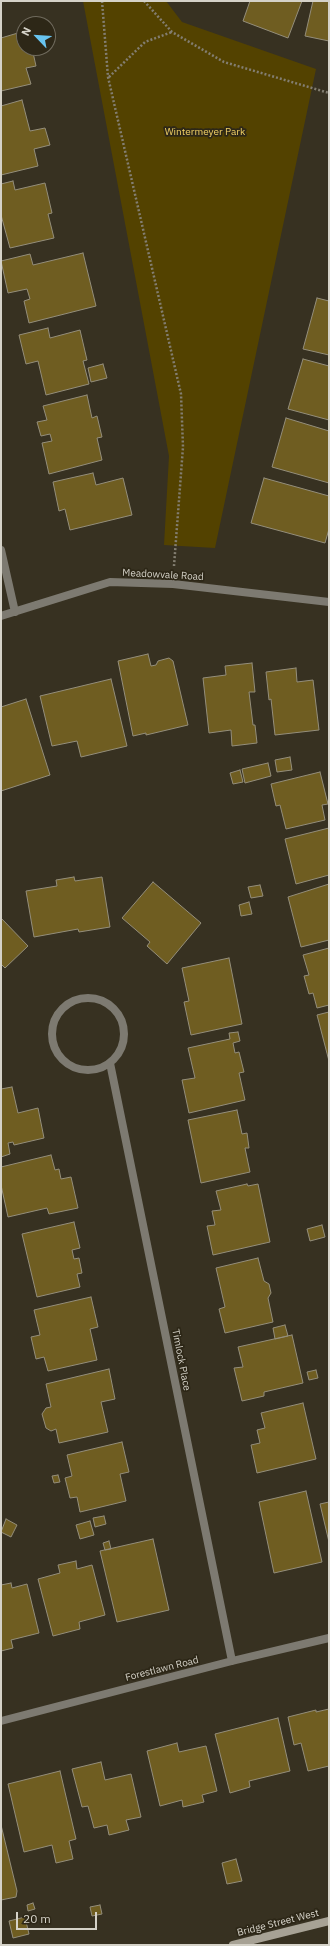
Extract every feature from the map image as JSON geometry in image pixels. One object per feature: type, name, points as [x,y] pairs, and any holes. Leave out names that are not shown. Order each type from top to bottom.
[{"type":"main road","name":"Bridge Street West","points":[[233,1945],[329,1921]]},
{"type":"street","points":[[1,550],[15,612]]},
{"type":"street","name":"Meadowvale Road","points":[[1,616],[110,582],[173,584],[329,602]]},
{"type":"street","points":[[88,997],[101,1000],[112,1006],[120,1017],[124,1029],[124,1041],[110,1062],[101,1067],[89,1070],[77,1068],[65,1062],[53,1042],[52,1029],[56,1017],[64,1007],[75,1000],[88,997]]},
{"type":"street","name":"Timlock Place","points":[[110,1062],[232,1661]]},
{"type":"street","name":"Forestlawn Road","points":[[1,1721],[232,1661],[329,1638]]},
{"type":"path","points":[[102,1],[108,77],[181,394],[183,447],[173,584]]},
{"type":"path","points":[[144,1],[172,32],[224,62],[329,93]]},
{"type":"path","points":[[108,77],[145,42],[172,32]]},
{"type":"green space","name":"Wintermeyer Park","points":[[83,1],[166,1],[182,22],[316,69],[215,548],[164,545],[169,456]]},
{"type":"building","points":[[250,1],[302,1],[288,38],[243,21]]},
{"type":"building","points":[[313,1],[329,1],[329,41],[305,36]]},
{"type":"building","points":[[16,34],[16,56],[34,56],[36,66],[26,68],[31,84],[1,91],[1,38]]},
{"type":"building","points":[[22,100],[30,131],[45,128],[50,145],[34,149],[38,166],[1,175],[1,106]]},
{"type":"building","points":[[13,181],[15,190],[45,183],[52,213],[48,214],[54,238],[10,248],[1,215],[1,184]]},
{"type":"building","points":[[83,253],[96,306],[29,323],[24,301],[30,299],[27,289],[8,293],[1,261],[30,254],[33,265]]},
{"type":"building","points":[[317,298],[329,301],[329,355],[303,349]]},
{"type":"building","points":[[48,328],[50,338],[80,330],[87,360],[83,361],[89,384],[46,395],[38,361],[26,364],[19,335]]},
{"type":"building","points":[[303,359],[329,366],[329,420],[288,409]]},
{"type":"building","points":[[103,364],[107,378],[91,382],[88,368]]},
{"type":"building","points":[[87,395],[92,418],[97,416],[102,437],[97,438],[102,460],[49,474],[42,443],[52,441],[50,434],[41,436],[37,422],[47,420],[43,406]]},
{"type":"building","points":[[286,418],[329,431],[329,483],[272,467]]},
{"type":"building","points":[[93,473],[96,485],[123,478],[132,515],[70,530],[65,509],[59,511],[53,482]]},
{"type":"building","points":[[264,478],[329,496],[329,529],[325,543],[251,523]]},
{"type":"building","points":[[148,654],[151,666],[156,665],[158,661],[169,658],[173,661],[188,725],[146,735],[146,733],[133,736],[118,661]]},
{"type":"building","points":[[252,663],[255,692],[249,692],[257,743],[232,746],[231,730],[209,733],[203,678],[226,675],[225,666]]},
{"type":"building","points":[[296,668],[297,682],[313,680],[319,730],[275,735],[266,672]]},
{"type":"building","points":[[111,679],[127,746],[81,757],[77,741],[52,746],[40,696]]},
{"type":"building","points":[[26,699],[50,775],[1,791],[1,707]]},
{"type":"building","points":[[290,757],[292,770],[277,772],[275,760]]},
{"type":"building","points":[[268,763],[271,776],[245,783],[242,769]]},
{"type":"building","points":[[240,770],[243,782],[233,784],[230,773]]},
{"type":"building","points":[[320,772],[328,804],[322,805],[325,820],[286,829],[280,805],[276,806],[271,784]]},
{"type":"building","points":[[329,828],[329,875],[296,884],[285,839]]},
{"type":"building","points":[[74,877],[75,881],[102,877],[110,927],[79,932],[78,929],[34,937],[26,891],[57,886],[56,880]]},
{"type":"building","points":[[153,882],[201,923],[167,964],[147,946],[150,942],[122,918]]},
{"type":"building","points":[[329,884],[329,940],[301,947],[288,897]]},
{"type":"building","points":[[260,885],[263,896],[251,898],[248,887]]},
{"type":"building","points":[[249,902],[252,914],[241,916],[239,905]]},
{"type":"building","points":[[1,918],[28,946],[5,968],[1,964]]},
{"type":"building","points":[[329,948],[329,1005],[317,1008],[313,993],[309,994],[304,976],[309,975],[303,955]]},
{"type":"building","points":[[229,958],[242,1024],[191,1035],[184,1002],[189,1001],[182,968]]},
{"type":"building","points":[[329,1012],[329,1061],[317,1015]]},
{"type":"building","points":[[238,1032],[240,1041],[233,1043],[235,1053],[239,1052],[244,1072],[239,1073],[245,1100],[189,1113],[182,1080],[195,1078],[188,1048],[230,1039],[229,1033]]},
{"type":"building","points":[[12,1087],[18,1113],[38,1108],[44,1138],[14,1145],[13,1142],[8,1143],[10,1154],[1,1157],[1,1089]]},
{"type":"building","points":[[237,1110],[242,1134],[247,1133],[249,1148],[245,1148],[250,1172],[201,1183],[188,1120]]},
{"type":"building","points":[[51,1155],[55,1170],[59,1169],[61,1179],[71,1177],[78,1208],[49,1214],[47,1208],[8,1217],[1,1185],[1,1167]]},
{"type":"building","points":[[247,1184],[248,1186],[258,1184],[270,1242],[213,1255],[207,1226],[215,1225],[212,1211],[221,1210],[216,1191]]},
{"type":"building","points":[[74,1222],[80,1248],[72,1250],[74,1259],[79,1258],[82,1273],[77,1274],[80,1287],[37,1297],[22,1234]]},
{"type":"building","points":[[322,1225],[325,1237],[310,1241],[307,1229]]},
{"type":"building","points":[[258,1258],[264,1281],[269,1284],[271,1293],[268,1298],[273,1322],[225,1333],[219,1309],[225,1307],[216,1268]]},
{"type":"building","points":[[91,1297],[98,1327],[90,1329],[97,1360],[48,1371],[44,1357],[36,1359],[31,1337],[40,1335],[34,1310]]},
{"type":"building","points":[[285,1325],[288,1336],[275,1339],[273,1328]]},
{"type":"building","points":[[292,1335],[303,1383],[264,1392],[264,1396],[242,1401],[234,1368],[243,1367],[238,1347]]},
{"type":"building","points":[[109,1369],[115,1399],[101,1402],[108,1432],[59,1443],[56,1429],[51,1431],[46,1428],[42,1414],[46,1408],[51,1407],[46,1384]]},
{"type":"building","points":[[316,1370],[318,1378],[309,1380],[307,1372]]},
{"type":"building","points":[[303,1403],[316,1459],[257,1473],[251,1445],[260,1443],[257,1430],[265,1428],[261,1413]]},
{"type":"building","points":[[122,1442],[129,1472],[120,1474],[126,1501],[80,1512],[77,1497],[70,1498],[65,1478],[72,1476],[67,1455]]},
{"type":"building","points":[[58,1475],[60,1482],[54,1483],[52,1476]]},
{"type":"building","points":[[306,1491],[322,1562],[274,1573],[259,1502]]},
{"type":"building","points":[[329,1502],[329,1542],[320,1504]]},
{"type":"building","points":[[104,1516],[106,1524],[95,1527],[93,1518]]},
{"type":"building","points":[[6,1519],[17,1525],[11,1537],[1,1532]]},
{"type":"building","points":[[90,1521],[94,1535],[80,1539],[76,1525]]},
{"type":"building","points":[[153,1539],[169,1610],[117,1622],[100,1551]]},
{"type":"building","points":[[109,1541],[111,1549],[105,1550],[103,1543]]},
{"type":"building","points":[[76,1561],[77,1569],[92,1565],[105,1615],[79,1622],[80,1629],[53,1636],[38,1579],[60,1573],[58,1565]]},
{"type":"building","points":[[11,1583],[12,1588],[27,1584],[39,1633],[11,1640],[13,1648],[1,1651],[1,1585]]},
{"type":"building","points":[[329,1709],[329,1766],[308,1771],[301,1743],[294,1745],[288,1717],[316,1710],[316,1712]]},
{"type":"building","points":[[278,1718],[290,1771],[249,1781],[250,1787],[230,1793],[215,1734]]},
{"type":"building","points":[[177,1743],[179,1752],[206,1746],[217,1791],[202,1795],[204,1802],[183,1807],[182,1800],[160,1806],[147,1751]]},
{"type":"building","points":[[101,1762],[105,1780],[131,1774],[141,1817],[126,1820],[129,1830],[109,1835],[107,1825],[94,1828],[88,1806],[82,1807],[72,1769]]},
{"type":"building","points":[[60,1771],[76,1839],[69,1841],[73,1859],[56,1863],[52,1845],[24,1852],[8,1784]]},
{"type":"building","points":[[1,1825],[17,1891],[16,1897],[1,1900]]},
{"type":"building","points":[[236,1859],[242,1881],[227,1884],[222,1863]]},
{"type":"building","points":[[33,1903],[35,1909],[28,1911],[27,1905]]},
{"type":"building","points":[[100,1905],[102,1914],[92,1916],[90,1907]]},
{"type":"building","points":[[25,1917],[29,1934],[13,1938],[9,1921]]}]
